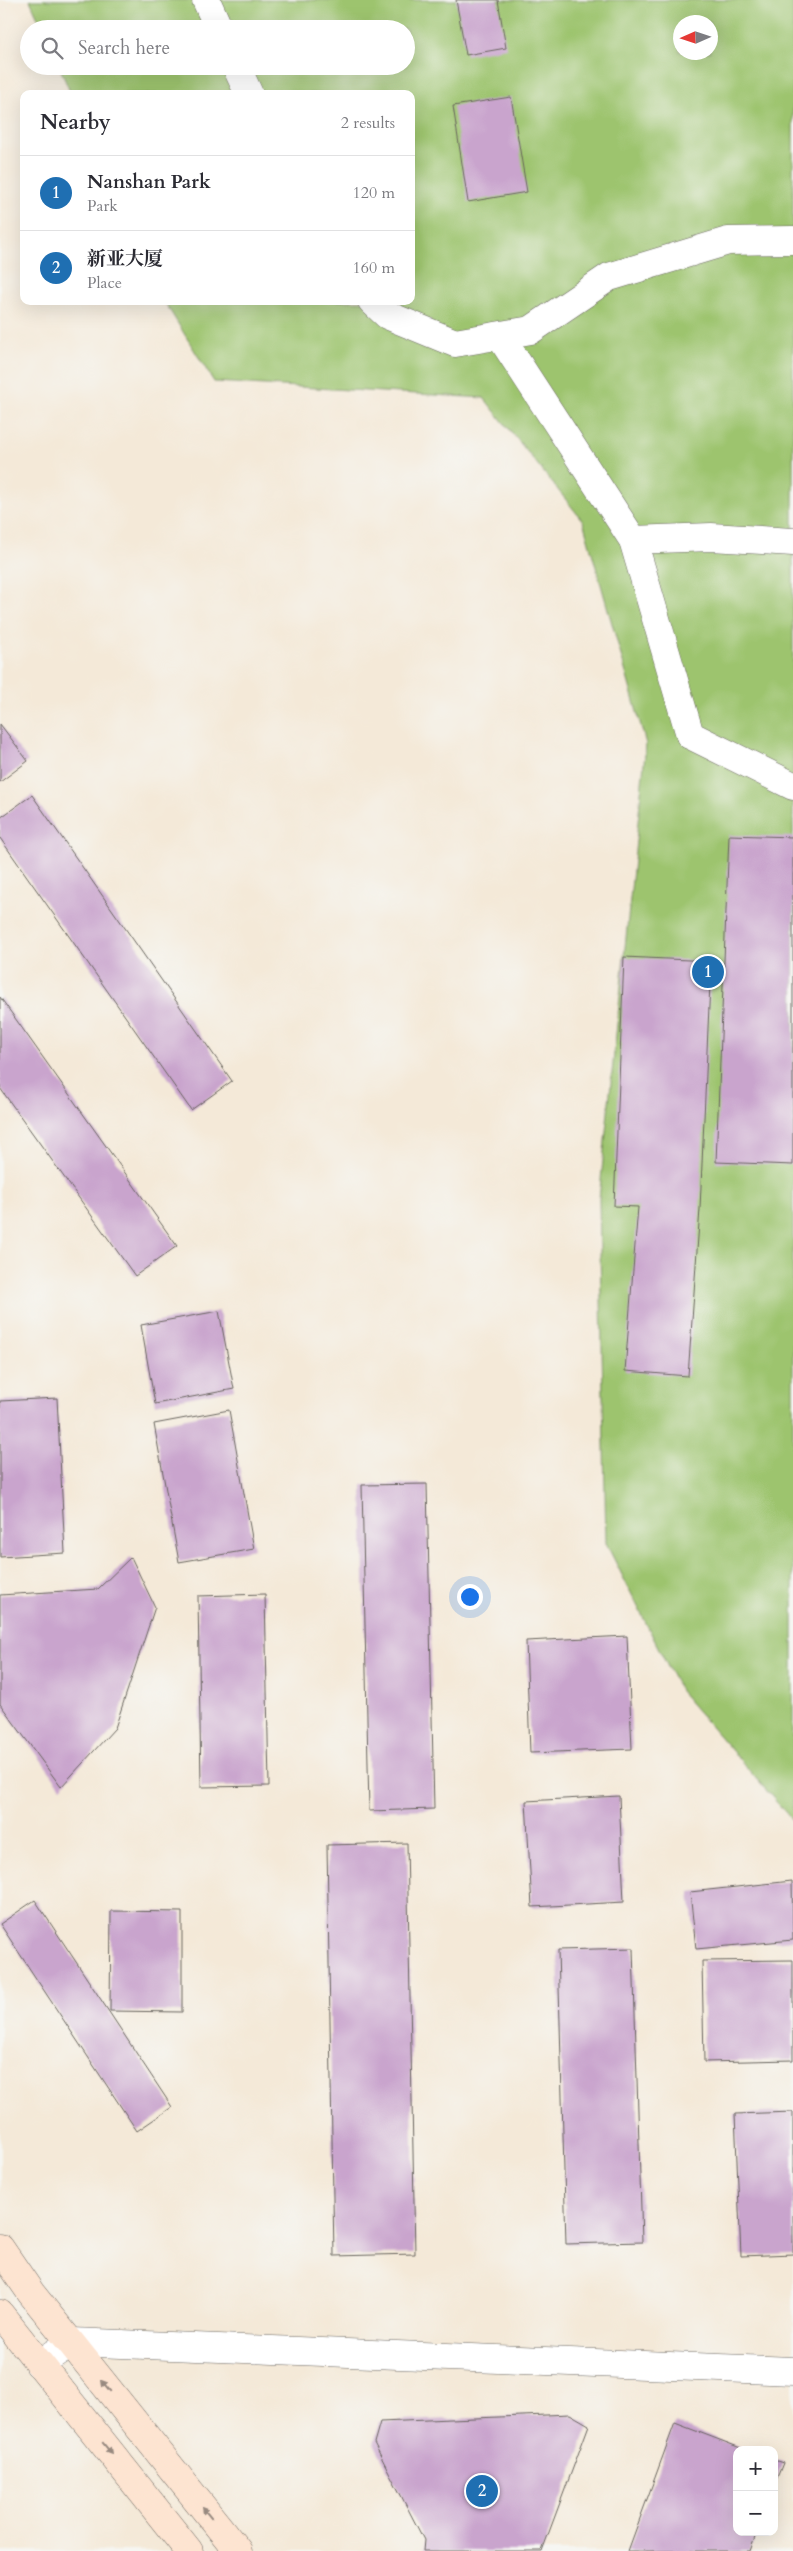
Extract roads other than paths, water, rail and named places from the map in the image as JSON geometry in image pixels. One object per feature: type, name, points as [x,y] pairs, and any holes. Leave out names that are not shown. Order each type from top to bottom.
[{"type":"main road","points":[[0,2248],[32,2293],[238,2551]]},
{"type":"main road","points":[[0,2314],[188,2551]]},
{"type":"street","points":[[206,0],[215,20]]},
{"type":"street","points":[[240,75],[247,90]]},
{"type":"street","points":[[376,305],[386,316],[455,343],[500,336],[531,330],[609,277],[728,241],[793,240]]},
{"type":"street","points":[[500,336],[633,540],[690,735],[793,786]]},
{"type":"street","points":[[633,540],[711,537],[793,542]]},
{"type":"street","points":[[39,2364],[72,2342],[793,2371]]},
{"type":"place","name":"Nanshan Park","points":[[708,972]]},
{"type":"place","name":"新亚大厦","points":[[482,2491]]}]
